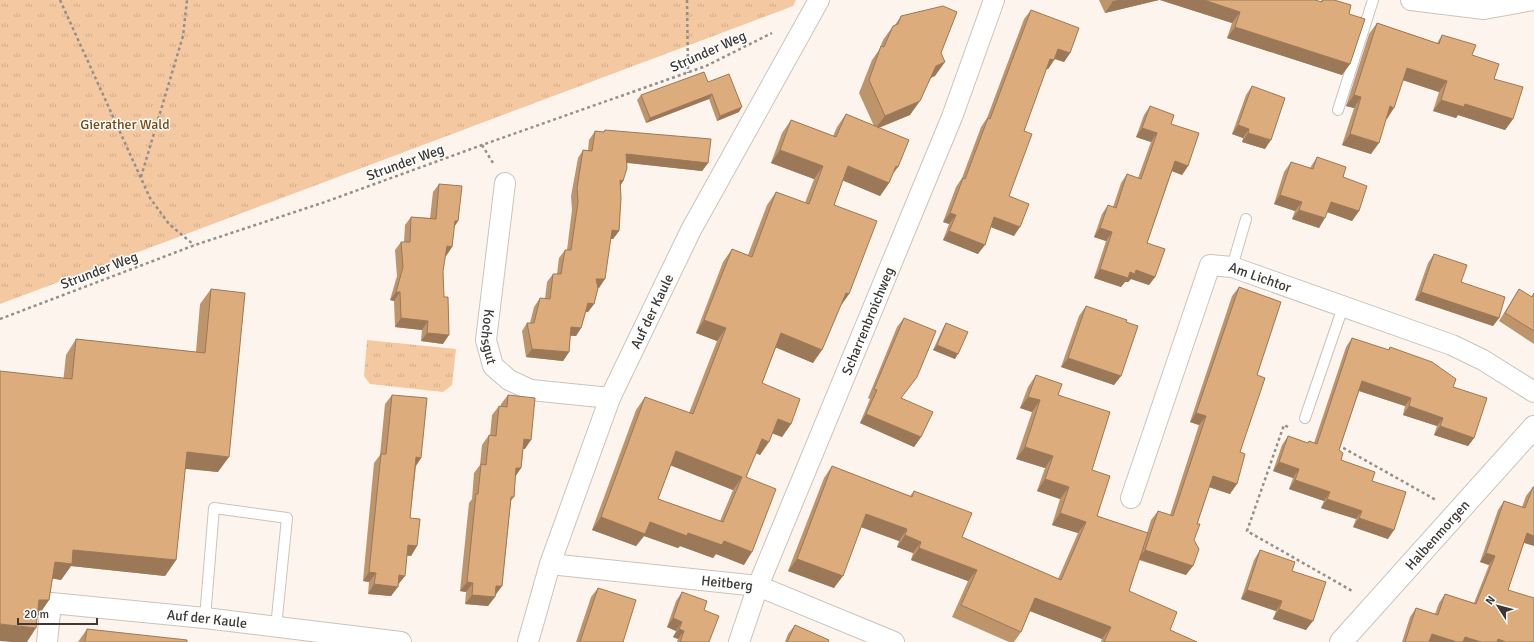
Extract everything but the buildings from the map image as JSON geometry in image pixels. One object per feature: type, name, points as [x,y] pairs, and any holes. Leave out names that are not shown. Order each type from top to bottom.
[{"type":"street","name":"Scharrenbroichweg","points":[[739,642],[758,586],[952,117],[994,0]]},
{"type":"street","points":[[1411,0],[1484,9],[1533,0]]},
{"type":"street","name":"Auf der Kaule","points":[[528,642],[550,564],[610,398],[692,230],[823,1]]},
{"type":"street","name":"Kochsgut","points":[[505,183],[486,340],[493,366],[509,380],[531,390],[610,398]]},
{"type":"street","name":"Am Lichtor","points":[[1131,498],[1210,265],[1232,267],[1452,345],[1483,360],[1534,392]]},
{"type":"street","name":"Halbenmorgen","points":[[1341,642],[1534,427]]},
{"type":"street","name":"Heitberg","points":[[550,564],[758,586],[894,642]]},
{"type":"street","name":"Auf der Kaule","points":[[47,642],[51,603],[205,618],[401,642]]},
{"type":"lane","points":[[1338,110],[1373,0]]},
{"type":"lane","points":[[1232,267],[1246,219]]},
{"type":"lane","points":[[1305,418],[1343,307]]},
{"type":"lane","points":[[205,618],[214,508],[287,518],[276,627]]},
{"type":"path","points":[[60,0],[150,198],[170,224],[195,245]]},
{"type":"path","points":[[141,178],[183,36],[187,0]]},
{"type":"path","points":[[687,0],[688,73]]},
{"type":"path","name":"Strunder Weg","points":[[0,318],[195,245],[325,202],[688,73],[706,66],[776,31]]},
{"type":"path","points":[[1289,427],[1284,425],[1247,531],[1352,590],[1374,606]]},
{"type":"path","points":[[1334,444],[1341,446],[1445,505],[1456,514]]},
{"type":"green space","name":"Gierather Wald","points":[[0,0],[796,0],[793,6],[0,304]]},
{"type":"green space","points":[[367,340],[456,349],[452,385],[443,392],[370,384],[364,376]]}]
